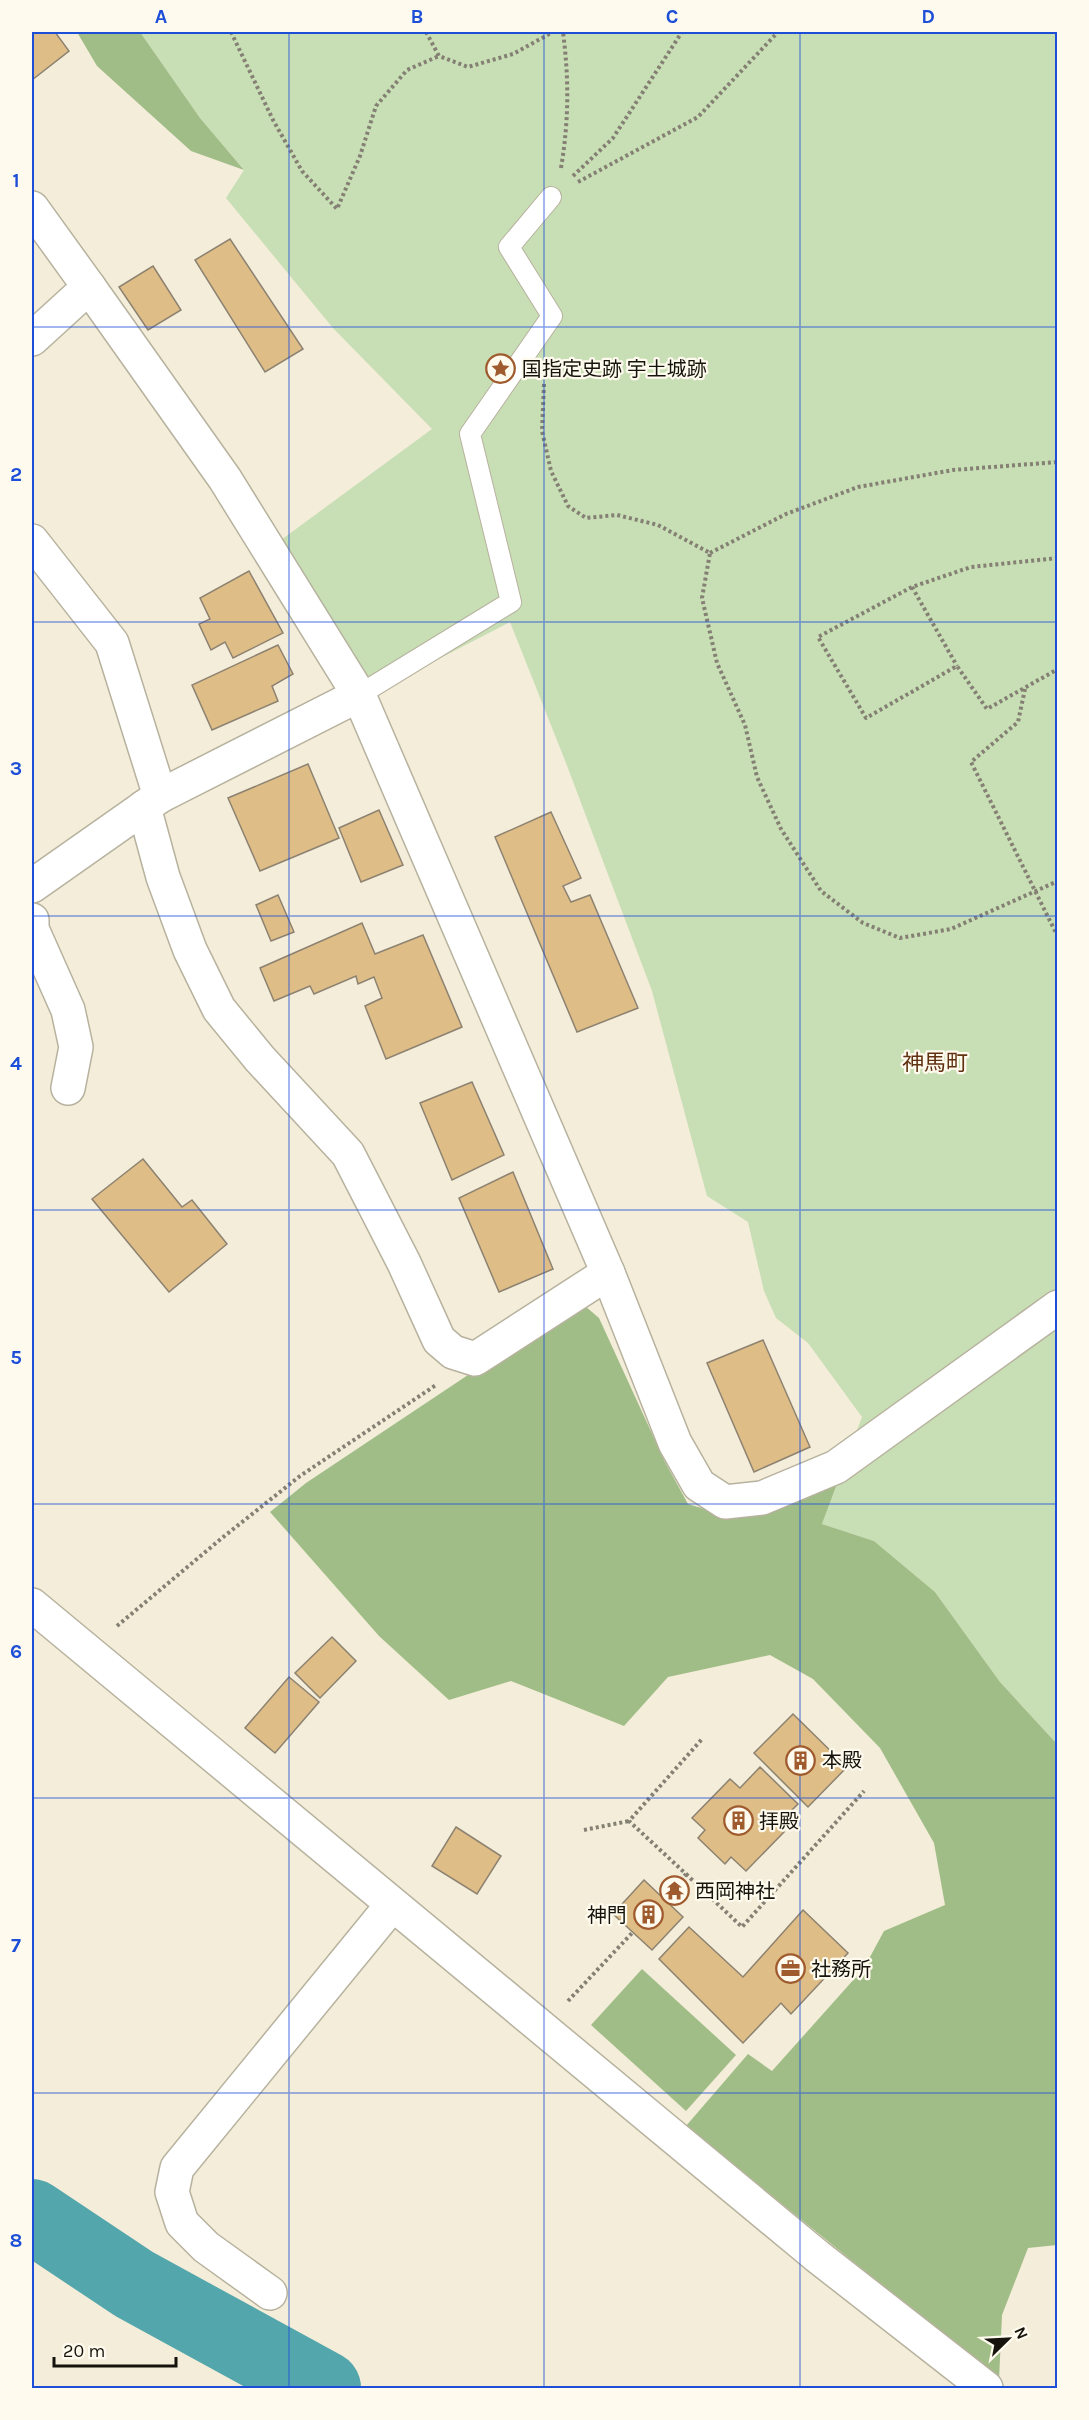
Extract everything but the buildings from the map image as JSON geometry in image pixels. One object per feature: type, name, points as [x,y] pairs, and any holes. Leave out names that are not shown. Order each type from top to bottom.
[{"type":"street","points":[[32,208],[225,479],[358,696],[608,1273],[675,1443],[699,1485],[725,1502],[762,1498],[836,1467],[1058,1307]]},
{"type":"street","points":[[32,339],[89,287]]},
{"type":"street","points":[[32,541],[112,643],[152,801],[163,877],[186,940],[219,1009],[260,1059],[348,1154],[404,1263],[439,1340],[453,1352],[475,1359],[608,1273]]},
{"type":"street","points":[[32,886],[152,801],[358,696]]},
{"type":"street","points":[[32,921],[32,929],[68,1010],[76,1047],[68,1088]]},
{"type":"street","points":[[32,1607],[817,2256],[987,2388]]},
{"type":"street","points":[[270,2293],[206,2247],[182,2223],[172,2192],[177,2168],[393,1905]]},
{"type":"lane","points":[[358,696],[511,602],[470,434],[552,316],[509,247],[551,197]]},
{"type":"path","points":[[231,32],[273,120],[302,171],[337,209],[360,156],[376,106],[408,70],[439,56]]},
{"type":"path","points":[[426,32],[439,56],[468,67],[513,54],[553,32]]},
{"type":"path","points":[[551,197],[560,176],[566,138],[569,74],[563,32]]},
{"type":"path","points":[[551,197],[613,138],[682,32]]},
{"type":"path","points":[[551,197],[698,117],[778,32]]},
{"type":"path","points":[[544,379],[542,431],[551,471],[568,506],[586,518],[617,515],[658,525],[710,553]]},
{"type":"path","points":[[710,553],[786,514],[858,488],[953,470],[1058,462]]},
{"type":"path","points":[[710,553],[702,598],[717,663],[745,725],[757,777],[781,829],[821,891],[863,923],[900,938],[951,929],[1058,881]]},
{"type":"path","points":[[957,666],[866,718],[818,637],[912,587],[971,567],[1058,558]]},
{"type":"path","points":[[912,587],[957,666],[987,709],[1058,669]]},
{"type":"path","points":[[1025,689],[1018,722],[971,762],[1058,937]]},
{"type":"path","points":[[86,1651],[300,1476],[475,1359]]},
{"type":"path","points":[[584,1830],[629,1821],[703,1738]]},
{"type":"path","points":[[629,1821],[742,1927],[864,1791]]},
{"type":"path","points":[[664,1898],[686,1874]]},
{"type":"path","points":[[566,2004],[633,1932]]},
{"type":"green space","points":[[77,32],[140,32],[200,118],[244,170],[191,151],[97,66]]},
{"type":"green space","points":[[140,32],[1057,32],[1057,1744],[1000,1682],[935,1592],[874,1541],[822,1524],[862,1417],[808,1343],[776,1318],[764,1291],[748,1222],[707,1196],[652,991],[510,622],[371,694],[281,540],[432,429],[333,328],[226,198],[244,170],[200,118]]},
{"type":"green space","points":[[585,1306],[599,1318],[665,1462],[688,1504],[731,1517],[840,1476],[822,1524],[874,1541],[935,1592],[1000,1682],[1057,1744],[1057,2245],[1028,2248],[1002,2315],[999,2380],[686,2126],[748,2054],[772,2071],[864,1968],[884,1931],[945,1905],[934,1843],[880,1748],[813,1679],[770,1655],[668,1677],[624,1726],[511,1681],[449,1700],[379,1636],[270,1512],[306,1483],[564,1311]]},
{"type":"green space","points":[[642,1969],[736,2055],[686,2111],[591,2025]]},
{"type":"waterway","points":[[32,2216],[134,2284],[324,2388]]},
{"type":"place","name":"国指定史跡 宇土城跡","points":[[501,369]]},
{"type":"place","name":"本殿","points":[[801,1760]]},
{"type":"place","name":"拝殿","points":[[738,1821]]},
{"type":"place","name":"西岡神社","points":[[674,1891]]},
{"type":"place","name":"神門","points":[[648,1915]]},
{"type":"place","name":"社務所","points":[[790,1969]]},
{"type":"district","name":"神馬町","points":[[935,1062]]}]
